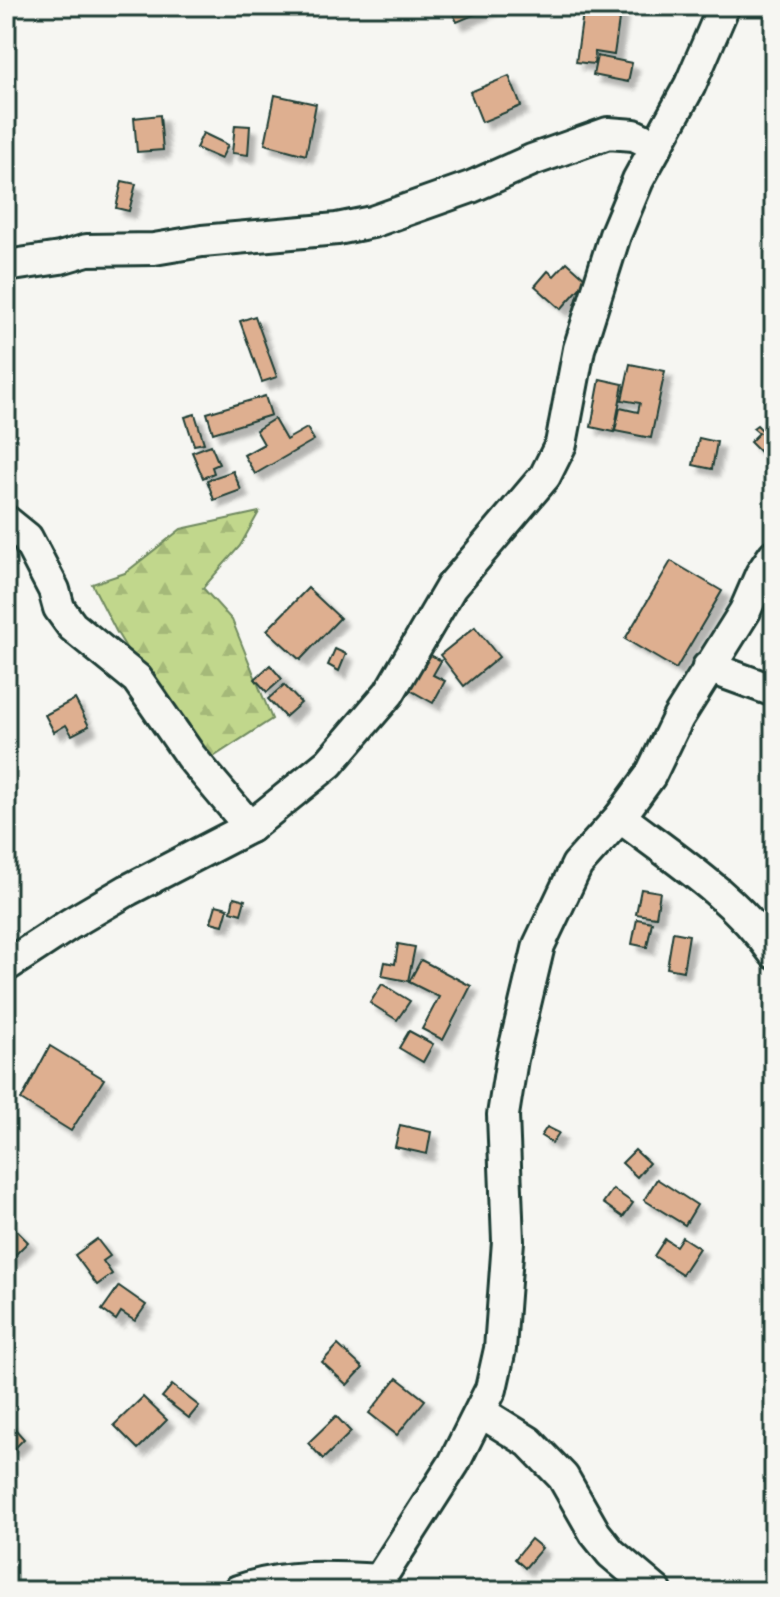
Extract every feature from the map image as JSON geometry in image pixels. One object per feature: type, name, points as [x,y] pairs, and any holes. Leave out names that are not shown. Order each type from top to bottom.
[{"type":"street","points":[[6,966],[128,890],[250,827],[329,763],[389,693],[451,587],[545,476],[561,444],[579,349],[615,235],[638,180],[690,85],[724,6]]},
{"type":"street","points":[[6,266],[60,258],[87,250],[154,249],[202,241],[337,229],[372,222],[471,187],[532,160],[608,133],[634,135],[657,146]]},
{"type":"street","points":[[6,521],[27,538],[54,590],[59,608],[72,626],[137,679],[191,757],[250,827]]},
{"type":"street","points":[[238,1591],[259,1583],[322,1576],[376,1585],[430,1504],[481,1412],[491,1389],[500,1349],[508,1241],[503,1115],[539,945],[577,865],[620,817],[650,776],[678,718],[770,570]]},
{"type":"street","points":[[708,667],[774,691]]},
{"type":"street","points":[[620,817],[715,890],[760,932],[774,953]]},
{"type":"street","points":[[481,1412],[529,1442],[563,1477],[595,1533],[611,1553],[656,1591]]},
{"type":"green space","points":[[259,512],[240,546],[203,588],[232,620],[272,719],[207,761],[188,750],[116,631],[92,584],[125,573],[181,529]]},
{"type":"building","points":[[449,6],[494,6],[457,22]]},
{"type":"building","points":[[584,6],[621,6],[614,55],[595,52],[594,64],[576,62]]},
{"type":"building","points":[[597,56],[632,63],[628,82],[593,75]]},
{"type":"building","points":[[509,76],[521,106],[482,122],[470,92]]},
{"type":"building","points":[[275,95],[316,104],[306,155],[265,144]]},
{"type":"building","points":[[160,115],[163,150],[137,152],[134,118]]},
{"type":"building","points":[[235,125],[250,126],[248,155],[232,153]]},
{"type":"building","points":[[203,133],[228,145],[221,159],[196,148]]},
{"type":"building","points":[[122,181],[136,184],[129,211],[116,208]]},
{"type":"building","points":[[567,262],[587,280],[561,309],[535,286],[548,271],[554,276]]},
{"type":"building","points":[[255,316],[277,377],[262,382],[240,321]]},
{"type":"building","points":[[630,364],[665,371],[651,438],[615,431],[620,408],[638,412],[640,403],[622,400]]},
{"type":"building","points":[[600,379],[623,384],[614,432],[591,427]]},
{"type":"building","points":[[265,396],[271,415],[213,433],[207,413]]},
{"type":"building","points":[[195,414],[204,443],[194,445],[185,417]]},
{"type":"building","points":[[274,419],[286,440],[307,428],[314,440],[255,474],[244,455],[264,444],[256,430]]},
{"type":"building","points":[[757,425],[774,442],[774,448],[765,457],[750,442],[759,433],[753,428]]},
{"type":"building","points":[[699,438],[717,442],[712,469],[693,465]]},
{"type":"building","points":[[211,445],[219,464],[212,467],[214,473],[203,478],[192,452]]},
{"type":"building","points":[[233,471],[241,490],[214,500],[207,480]]},
{"type":"building","points":[[671,561],[722,591],[676,669],[625,639]]},
{"type":"building","points":[[308,588],[340,618],[300,660],[267,630]]},
{"type":"building","points":[[475,627],[499,657],[464,686],[440,655]]},
{"type":"building","points":[[335,649],[346,654],[339,671],[328,665]]},
{"type":"building","points":[[422,650],[441,661],[433,675],[445,681],[433,703],[403,686]]},
{"type":"building","points":[[270,665],[282,679],[267,692],[255,679]]},
{"type":"building","points":[[284,685],[301,703],[285,717],[268,699]]},
{"type":"building","points":[[75,699],[89,726],[72,735],[66,725],[54,732],[45,715]]},
{"type":"building","points":[[641,889],[660,892],[656,917],[636,914]]},
{"type":"building","points":[[234,897],[245,900],[241,914],[231,911]]},
{"type":"building","points":[[216,905],[228,908],[223,925],[211,922]]},
{"type":"building","points":[[637,919],[652,922],[647,947],[632,944]]},
{"type":"building","points":[[673,932],[689,935],[683,971],[667,968]]},
{"type":"building","points":[[398,944],[415,947],[408,981],[382,976],[385,962],[395,964]]},
{"type":"building","points":[[421,960],[471,986],[443,1040],[422,1029],[439,997],[409,982]]},
{"type":"building","points":[[382,984],[410,1001],[397,1020],[370,1003]]},
{"type":"building","points":[[409,1031],[433,1044],[423,1062],[399,1048]]},
{"type":"building","points":[[50,1046],[104,1079],[71,1131],[21,1100]]},
{"type":"building","points":[[400,1125],[431,1132],[427,1154],[395,1147]]},
{"type":"building","points":[[547,1127],[559,1133],[552,1143],[541,1136]]},
{"type":"building","points":[[635,1150],[649,1163],[637,1177],[622,1163]]},
{"type":"building","points":[[657,1179],[697,1205],[685,1225],[644,1200]]},
{"type":"building","points":[[613,1189],[633,1203],[623,1217],[603,1203]]},
{"type":"building","points":[[6,1220],[28,1242],[6,1264]]},
{"type":"building","points":[[682,1237],[699,1248],[682,1274],[654,1256],[665,1239],[676,1246]]},
{"type":"building","points":[[97,1239],[110,1256],[103,1261],[112,1274],[97,1285],[75,1255]]},
{"type":"building","points":[[119,1286],[146,1305],[135,1321],[121,1312],[116,1320],[102,1310]]},
{"type":"building","points":[[338,1345],[363,1368],[347,1385],[322,1362]]},
{"type":"building","points":[[397,1378],[425,1400],[397,1435],[369,1413]]},
{"type":"building","points":[[172,1385],[199,1406],[189,1418],[162,1397]]},
{"type":"building","points":[[143,1397],[167,1420],[138,1449],[114,1425]]},
{"type":"building","points":[[336,1416],[351,1432],[323,1459],[308,1443]]},
{"type":"building","points":[[6,1419],[24,1439],[13,1450],[6,1442]]},
{"type":"building","points":[[531,1539],[542,1548],[525,1568],[515,1559]]}]
